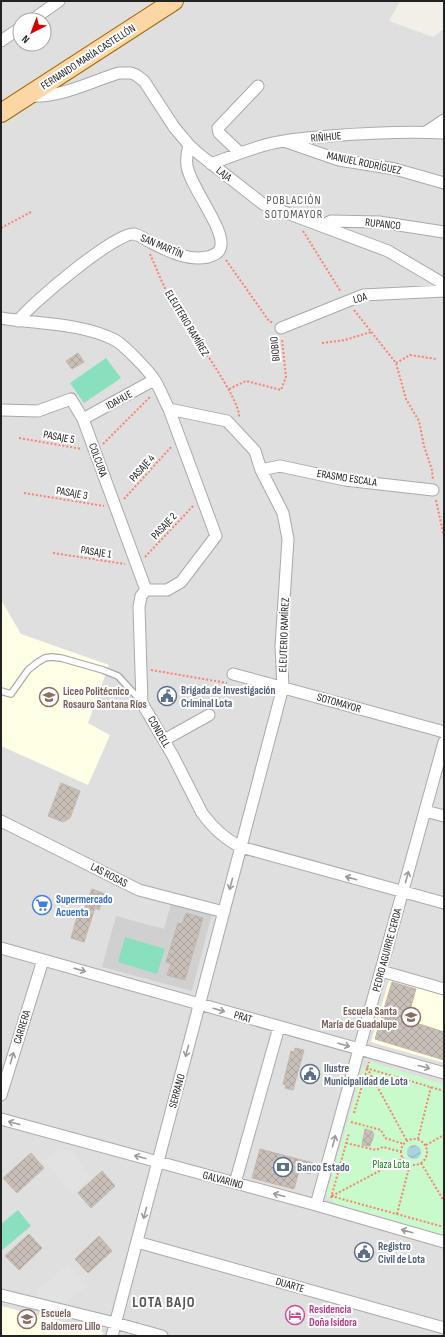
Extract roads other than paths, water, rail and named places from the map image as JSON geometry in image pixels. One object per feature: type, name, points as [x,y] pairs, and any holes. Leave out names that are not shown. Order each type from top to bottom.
[{"type":"main road","name":"FERNANDO MARÍA CASTELLÓN","points":[[1,113],[174,1]]},
{"type":"street","points":[[43,12],[59,1]]},
{"type":"street","points":[[1,41],[12,33]]},
{"type":"street","name":"LAJA","points":[[28,96],[55,95],[119,73],[130,73],[136,75],[144,81],[174,127],[189,145],[262,204],[388,251],[444,284]]},
{"type":"street","points":[[240,153],[219,133],[218,128],[258,86]]},
{"type":"street","points":[[426,132],[444,120]]},
{"type":"street","name":"RIÑIHUE","points":[[211,164],[266,144],[285,141],[336,136],[426,132],[444,134]]},
{"type":"street","name":"MANUEL RODRÍGUEZ","points":[[285,141],[339,160],[395,169],[444,183]]},
{"type":"street","name":"SAN MARTÍN","points":[[18,321],[40,298],[91,257],[129,235],[136,235],[168,251],[183,256],[205,257],[214,255],[219,250],[221,247],[221,239],[217,226],[196,190],[187,168],[187,152],[189,145]]},
{"type":"street","name":"RUPANCO","points":[[322,226],[331,221],[379,222],[444,232]]},
{"type":"street","name":"LOA","points":[[281,328],[363,295],[444,291]]},
{"type":"street","points":[[1,318],[74,328],[116,341],[135,358],[157,384],[169,409],[216,536],[181,582],[167,590],[146,590]]},
{"type":"street","name":"IDAHUE","points":[[83,419],[157,384]]},
{"type":"street","name":"COLCURA","points":[[1,410],[38,411],[72,399],[83,419],[146,590]]},
{"type":"street","name":"ELEUTERIO RAMÍREZ","points":[[169,409],[227,421],[255,451],[261,470],[286,522],[288,539],[282,646],[283,687],[241,847]]},
{"type":"street","name":"ERASMO ESCALA","points":[[261,470],[280,466],[345,480],[433,490]]},
{"type":"street","name":"CONDELL","points":[[146,590],[141,596],[140,603],[142,703],[164,740],[202,813],[220,835],[241,847],[444,903]]},
{"type":"street","name":"SOTOMAYOR","points":[[230,679],[283,687],[444,732]]},
{"type":"street","points":[[164,740],[209,715]]},
{"type":"street","name":"PEDRO AGUIRRE CERDA","points":[[320,1203],[355,1064],[444,742]]},
{"type":"street","points":[[425,811],[444,816]]},
{"type":"street","name":"LAS ROSAS","points":[[1,820],[139,890],[224,912]]},
{"type":"street","name":"SERRANO","points":[[112,1336],[241,847]]},
{"type":"street","name":"PRAT","points":[[1,948],[444,1073]]},
{"type":"street","name":"CARRERA","points":[[1,1095],[42,960]]},
{"type":"street","points":[[381,971],[444,989]]},
{"type":"street","points":[[235,1183],[279,1027]]},
{"type":"street","name":"GALVARINO","points":[[1,1120],[235,1183],[320,1203],[444,1242]]},
{"type":"street","name":"DUARTE","points":[[137,1242],[444,1328]]},
{"type":"street","points":[[1,1295],[162,1336]]},
{"type":"lane","points":[[1,691],[11,694],[28,670],[45,658],[61,658],[103,670],[118,676],[142,703]]},
{"type":"water","points":[[414,1145],[419,1147],[421,1152],[419,1157],[414,1159],[409,1157],[407,1152],[409,1147]]},
{"type":"place","name":"Brigada de Investigación Criminal Lota","points":[[167,696]]},
{"type":"place","name":"Liceo Politécnico Rosauro Santana Ríos","points":[[49,697]]},
{"type":"place","name":"Supermercado Acuenta","points":[[42,905]]},
{"type":"place","name":"Escuela Santa María de Guadalupe","points":[[411,1017]]},
{"type":"place","name":"Ilustre Municipalidad de Lota","points":[[310,1074]]},
{"type":"place","name":"Banco Estado","points":[[283,1167]]},
{"type":"place","name":"Registro Civil de Lota","points":[[364,1252]]},
{"type":"place","name":"Residencia Doña Isidora","points":[[295,1315]]},
{"type":"place","name":"Escuela Baldomero Lillo","points":[[27,1319]]},
{"type":"district","name":"POBLACIÓN SOTOMAYOR","points":[[294,207]]},
{"type":"district","name":"LOTA BAJO","points":[[164,1302]]},
{"type":"park label","name":"Plaza Lota","points":[[391,1164]]}]
